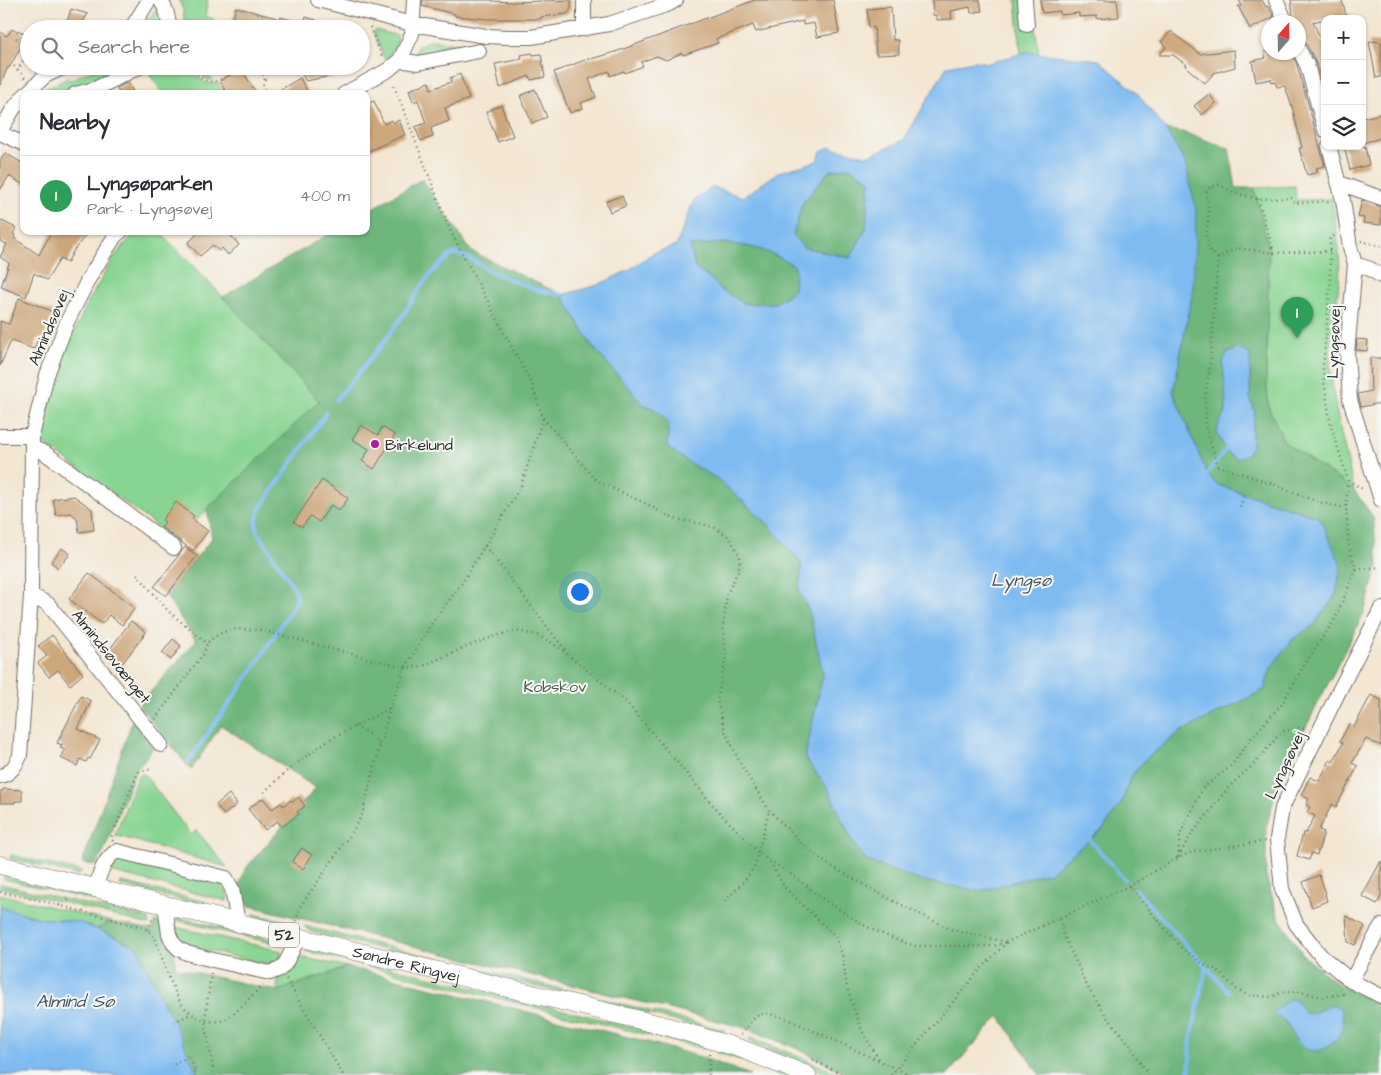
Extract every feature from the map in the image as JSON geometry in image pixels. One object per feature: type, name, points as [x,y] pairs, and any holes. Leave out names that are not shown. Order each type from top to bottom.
[{"type":"main road","name":"Søndre Ringvej","points":[[0,865],[95,889],[159,911],[238,923],[669,1028],[732,1046],[807,1075]]},
{"type":"street","points":[[137,20],[149,0]]},
{"type":"street","points":[[160,0],[165,6],[169,20]]},
{"type":"street","points":[[318,0],[412,24],[486,36],[508,37],[531,37],[609,24],[676,0]]},
{"type":"street","points":[[351,90],[388,70],[400,60],[412,34],[414,0]]},
{"type":"street","points":[[584,0],[584,28]]},
{"type":"street","points":[[1026,0],[1028,25]]},
{"type":"street","points":[[1276,0],[1283,15]]},
{"type":"street","points":[[400,60],[418,63],[479,51]]},
{"type":"street","points":[[1304,60],[1321,116]]},
{"type":"street","points":[[33,90],[47,75]]},
{"type":"street","points":[[91,90],[123,75]]},
{"type":"street","points":[[20,102],[14,108],[0,132],[20,142]]},
{"type":"street","name":"Lyngsøvej","points":[[1330,150],[1343,200],[1354,264],[1347,353],[1350,400],[1381,500]]},
{"type":"street","points":[[1339,183],[1381,198]]},
{"type":"street","name":"Almindsøvej","points":[[0,776],[15,768],[20,756],[30,594],[32,441],[47,375],[67,322],[89,278],[116,235]]},
{"type":"street","points":[[1354,264],[1370,269],[1381,276]]},
{"type":"street","points":[[0,436],[32,441],[45,453],[174,548]]},
{"type":"street","name":"Almindsøvænget","points":[[30,594],[48,604],[160,745]]},
{"type":"street","name":"Lyngsøvej","points":[[1381,609],[1282,808],[1277,839],[1282,889],[1296,924],[1321,956],[1351,981],[1381,996]]},
{"type":"street","points":[[95,889],[103,864],[111,855],[117,852],[226,878],[232,888],[238,923]]},
{"type":"street","points":[[159,911],[173,943],[179,949],[213,960],[275,971],[286,964],[295,938]]},
{"type":"street","points":[[1351,981],[1381,926]]},
{"type":"path","points":[[370,14],[370,31],[388,70],[450,230],[532,386],[543,418],[595,478],[605,485],[664,514],[680,520],[700,522],[714,528],[730,537],[740,556],[739,569],[727,594],[723,627],[726,652],[716,700],[725,731],[741,765],[769,810],[800,841],[826,863],[880,894],[950,929],[1007,942]]},
{"type":"path","points":[[16,38],[20,41]]},
{"type":"path","points":[[14,66],[20,73]]},
{"type":"path","points":[[18,70],[20,66]]},
{"type":"path","points":[[21,75],[30,90]]},
{"type":"path","points":[[199,75],[205,80],[214,82],[227,75]]},
{"type":"path","points":[[263,75],[263,85],[266,90]]},
{"type":"path","points":[[1218,258],[1208,248],[1206,237],[1209,206],[1206,193],[1210,187],[1219,185],[1236,194],[1258,199],[1292,198],[1294,203],[1343,200]]},
{"type":"path","points":[[1258,199],[1274,253]]},
{"type":"path","points":[[1178,858],[1180,835],[1203,788],[1231,766],[1252,737],[1282,704],[1303,667],[1335,619],[1356,569],[1349,548],[1346,508],[1348,480],[1331,426],[1323,375],[1330,284],[1330,239],[1338,233],[1348,232]]},
{"type":"path","points":[[1366,242],[1381,246]]},
{"type":"path","points":[[1218,258],[1237,248],[1274,253],[1330,251]]},
{"type":"path","points":[[1218,258],[1211,357],[1205,398],[1206,428],[1216,464],[1318,502],[1346,508]]},
{"type":"path","points":[[295,938],[300,907],[362,815],[390,708],[405,668],[432,622],[462,584],[521,486],[543,418]]},
{"type":"path","points":[[1240,507],[1245,493]]},
{"type":"path","points":[[485,546],[567,654]]},
{"type":"path","points":[[1356,569],[1381,567]]},
{"type":"path","points":[[137,574],[168,611],[208,643]]},
{"type":"path","points":[[147,728],[204,653],[208,643],[216,635],[226,630],[261,630],[405,668],[423,666],[495,636],[516,631],[537,635],[551,642],[567,654],[626,702],[719,812],[759,853],[827,902],[867,927],[915,946],[993,946],[1007,942],[1129,886],[1192,852],[1277,839]]},
{"type":"path","points":[[264,792],[288,770],[327,741],[390,708]]},
{"type":"path","points":[[355,726],[372,736],[380,746]]},
{"type":"path","points":[[1178,858],[1189,838],[1228,788],[1255,763],[1281,732],[1298,728],[1320,730]]},
{"type":"path","points":[[117,852],[112,838],[134,782],[140,772],[152,769]]},
{"type":"path","points":[[724,901],[745,880],[755,866],[769,810]]},
{"type":"path","points":[[770,860],[785,888],[835,936],[842,954],[847,988],[852,1004],[862,1031],[880,1061]]},
{"type":"path","points":[[1129,886],[1181,947],[1204,965],[1217,970],[1236,988],[1247,995],[1271,996],[1283,992],[1302,992],[1321,997],[1343,994],[1351,981]]},
{"type":"path","points":[[0,892],[59,905],[148,930],[155,938],[180,1001],[191,1013],[205,1021],[214,1022],[227,1019],[275,971],[343,1075]]},
{"type":"path","points":[[59,905],[74,897]]},
{"type":"path","points":[[148,930],[159,911]]},
{"type":"path","points":[[1059,919],[1065,938],[1088,988],[1107,1018],[1130,1045],[1148,1075]]},
{"type":"path","points":[[891,1075],[978,972],[1007,942]]},
{"type":"path","points":[[213,960],[205,1021],[214,1075]]},
{"type":"path","points":[[174,1022],[191,1013]]},
{"type":"path","points":[[732,1046],[754,1017],[765,1014],[776,1015],[910,1075]]},
{"type":"path","points":[[709,1039],[709,1075]]},
{"type":"path","points":[[174,1064],[189,1056],[196,1071],[190,1075]]},
{"type":"green space","points":[[179,0],[208,0],[205,16],[213,20],[184,20]]},
{"type":"green space","points":[[1016,0],[1031,0],[1039,54],[1026,52],[1021,54]]},
{"type":"green space","points":[[157,6],[162,13],[163,20],[148,20]]},
{"type":"green space","points":[[376,30],[398,36],[396,48],[385,60],[373,32]]},
{"type":"green space","points":[[430,40],[468,44],[470,46],[414,55],[418,46]]},
{"type":"green space","points":[[81,75],[107,75],[79,88],[70,90],[45,89],[68,78],[70,80]]},
{"type":"green space","points":[[150,75],[195,75],[206,83],[218,83],[222,90],[160,90]]},
{"type":"green space","points":[[201,75],[209,75],[213,80],[206,79]]},
{"type":"green space","name":"Kobskov","points":[[1165,129],[1182,132],[1229,148],[1236,188],[1254,188],[1269,249],[1266,378],[1269,409],[1285,443],[1354,490],[1373,517],[1378,565],[1364,613],[1279,780],[1266,828],[1266,876],[1279,918],[1304,956],[1339,985],[1381,1006],[1381,1075],[1040,1075],[999,1016],[947,1075],[849,1075],[796,1048],[742,1027],[242,904],[239,885],[247,867],[316,788],[221,725],[191,770],[139,705],[196,641],[166,596],[212,538],[207,509],[319,401],[223,297],[327,235],[370,235],[370,210],[422,179],[471,251],[562,295],[593,347],[643,404],[658,411],[669,423],[688,462],[719,480],[768,524],[802,564],[799,590],[810,614],[823,674],[805,758],[827,787],[852,841],[1050,872],[1103,829],[1122,802],[1131,776],[1148,757],[1180,732],[1264,690],[1272,666],[1293,639],[1314,625],[1336,594],[1341,566],[1320,518],[1218,485],[1208,476],[1173,392],[1193,290],[1185,162]],"holes":[[[1249,354],[1250,398],[1255,412],[1252,446],[1226,452],[1217,432],[1219,423],[1226,413],[1225,377]],[[1287,1001],[1307,1014],[1314,1013],[1333,1004],[1341,1009],[1343,1022],[1327,1047],[1316,1050],[1290,1030],[1285,1022],[1273,1014]]]},
{"type":"green space","points":[[849,167],[870,180],[866,229],[850,258],[803,247],[793,235],[802,204],[829,171]]},
{"type":"green space","points":[[1295,186],[1296,200],[1332,199],[1340,272],[1331,340],[1331,375],[1353,492],[1280,443],[1266,412],[1254,188]]},
{"type":"green space","points":[[133,235],[163,235],[320,401],[176,540],[39,440],[58,368],[87,304],[114,257]]},
{"type":"green space","points":[[723,243],[760,250],[777,256],[795,266],[794,290],[776,303],[746,304],[721,290],[713,281],[695,268],[690,246]]},
{"type":"green space","points":[[133,719],[154,746],[134,774],[103,853],[96,865],[82,863]]},
{"type":"green space","points":[[144,774],[191,835],[196,830],[227,867],[115,835],[138,775]]},
{"type":"green space","points":[[11,855],[82,872],[77,875],[10,859]]},
{"type":"green space","points":[[123,860],[219,884],[226,892],[227,901],[106,871]]},
{"type":"green space","points":[[5,874],[151,910],[158,916],[4,879]]},
{"type":"green space","points":[[121,882],[206,902],[205,906],[120,885]]},
{"type":"green space","points":[[0,884],[149,919],[149,925],[0,888]]},
{"type":"green space","points":[[0,894],[111,922],[97,929],[79,922],[39,918],[0,907]]},
{"type":"green space","points":[[253,914],[286,921],[283,924],[271,922]]},
{"type":"green space","points":[[180,918],[282,942],[284,946],[176,920]]},
{"type":"green space","points":[[155,921],[163,924],[174,951],[176,968],[277,991],[348,967],[640,1040],[701,1057],[750,1075],[198,1075],[137,947],[97,929],[111,922],[152,930]]},
{"type":"green space","points":[[304,926],[384,946],[383,949],[311,932]]},
{"type":"green space","points":[[175,927],[282,951],[276,961],[265,964],[185,945],[180,941]]},
{"type":"green space","points":[[387,946],[473,967],[471,971],[386,950]]},
{"type":"green space","points":[[311,948],[681,1039],[701,1045],[705,1049],[305,951]]},
{"type":"green space","points":[[295,956],[348,967],[277,991],[278,978],[284,979]]},
{"type":"green space","points":[[474,968],[562,989],[561,992],[474,972]]},
{"type":"green space","points":[[565,990],[650,1011],[650,1015],[563,994]]},
{"type":"green space","points":[[653,1012],[724,1030],[723,1034],[652,1015]]},
{"type":"green space","points":[[750,1038],[808,1060],[806,1064],[754,1043],[749,1040]]},
{"type":"green space","points":[[719,1050],[791,1075],[779,1075],[746,1061],[717,1053]]},
{"type":"green space","points":[[809,1061],[839,1075],[828,1075],[808,1065]]},
{"type":"water","name":"Lyngsø","points":[[1026,52],[1099,60],[1137,93],[1165,129],[1185,162],[1196,209],[1193,290],[1173,392],[1208,476],[1218,485],[1320,518],[1341,565],[1336,594],[1314,625],[1293,639],[1272,666],[1264,690],[1180,732],[1148,757],[1131,776],[1122,802],[1103,829],[1050,872],[980,891],[918,880],[867,861],[852,841],[827,787],[805,758],[823,674],[810,614],[799,590],[802,564],[768,524],[719,480],[667,447],[669,423],[658,411],[643,404],[593,347],[562,295],[598,285],[629,270],[653,253],[676,246],[694,200],[713,187],[743,197],[779,172],[818,161],[821,151],[830,147],[868,156],[904,140],[947,66],[974,61],[989,63]],"holes":[[[849,167],[870,180],[866,229],[850,258],[803,247],[793,235],[802,204],[829,171]],[[723,243],[760,250],[777,256],[795,266],[794,290],[776,303],[746,304],[721,290],[713,281],[695,268],[690,246]]]},
{"type":"water","points":[[1238,349],[1250,354],[1250,398],[1255,412],[1252,446],[1247,454],[1236,459],[1226,452],[1217,432],[1219,423],[1226,413],[1223,362],[1227,353]]},
{"type":"water","name":"Almind Sø","points":[[0,907],[39,918],[79,922],[137,947],[198,1075],[0,1075]]},
{"type":"water","points":[[1291,999],[1296,1000],[1307,1014],[1314,1013],[1333,1004],[1341,1009],[1342,1029],[1332,1044],[1316,1051],[1304,1048],[1298,1043],[1286,1022],[1273,1014]]},
{"type":"building","points":[[423,0],[492,0],[513,2],[571,0],[571,9],[567,14],[541,17],[541,19],[487,19],[455,16],[455,14],[422,6]]},
{"type":"building","points":[[755,0],[833,0],[839,33],[817,37],[814,23],[803,25],[803,21],[756,32],[753,25],[716,39],[718,43],[683,55],[682,53],[666,60],[657,56],[641,62],[643,66],[625,73],[624,71],[610,76],[609,71],[589,79],[596,97],[581,103],[583,108],[570,113],[554,72],[590,58],[618,51]]},
{"type":"building","points":[[932,0],[980,0],[982,11],[971,13],[970,7],[951,11],[952,19],[937,20],[937,16],[933,15]]},
{"type":"building","points":[[1040,0],[1117,0],[1119,17],[1097,19],[1097,16],[1079,17],[1079,13],[1060,15],[1060,11],[1042,13]]},
{"type":"building","points":[[1239,0],[1262,0],[1273,15],[1261,15],[1261,24],[1250,29],[1238,6],[1242,6]]},
{"type":"building","points":[[1291,0],[1342,0],[1346,15],[1321,15],[1321,20],[1313,22],[1321,40],[1321,78],[1306,43],[1306,15],[1293,15]]},
{"type":"building","points":[[236,7],[280,19],[281,17],[291,20],[232,20]]},
{"type":"building","points":[[891,7],[893,40],[898,40],[899,54],[876,55],[874,27],[869,28],[867,9]]},
{"type":"building","points":[[71,9],[88,14],[84,20],[68,19]]},
{"type":"building","points":[[306,17],[316,20],[305,20]]},
{"type":"building","points":[[12,29],[20,31],[20,48],[8,67],[0,85],[0,32],[7,36]]},
{"type":"building","points":[[1171,31],[1200,54],[1234,50],[1235,67],[1214,73],[1205,83],[1186,67],[1187,65],[1173,55],[1159,55],[1166,47],[1161,42]]},
{"type":"building","points":[[1369,41],[1381,42],[1381,77],[1376,78]]},
{"type":"building","points":[[532,53],[533,55],[541,54],[545,77],[531,80],[529,76],[500,88],[495,64],[522,59],[521,55]]},
{"type":"building","points":[[1261,59],[1295,60],[1296,62],[1325,166],[1316,168],[1318,172],[1307,175],[1299,148],[1302,148],[1293,110],[1285,86],[1277,87],[1275,82],[1272,83],[1271,79],[1256,82],[1252,61]]},
{"type":"building","points":[[460,74],[469,99],[445,108],[449,121],[431,128],[433,137],[421,141],[415,127],[426,123],[418,100],[413,102],[409,90],[429,82],[431,89],[451,82],[450,78]]},
{"type":"building","points":[[230,75],[245,75],[255,90],[225,90],[220,81]]},
{"type":"building","points":[[302,75],[336,75],[306,81]]},
{"type":"building","points":[[300,78],[307,90],[280,90]]},
{"type":"building","points":[[128,82],[132,90],[118,90],[117,88]]},
{"type":"building","points":[[535,89],[547,117],[532,123],[520,96]]},
{"type":"building","points":[[1209,94],[1216,103],[1202,115],[1194,106]]},
{"type":"building","points":[[374,101],[384,124],[392,120],[394,123],[399,120],[405,135],[370,150],[370,102]]},
{"type":"building","points":[[501,105],[513,136],[498,142],[486,112]]},
{"type":"building","points":[[1381,114],[1381,138],[1366,142],[1366,117]]},
{"type":"building","points":[[1345,150],[1366,150],[1369,165],[1350,170]]},
{"type":"building","points":[[5,153],[20,162],[20,183],[9,176],[0,190],[0,161]]},
{"type":"building","points":[[622,196],[626,206],[610,212],[606,201]]},
{"type":"building","points":[[1362,200],[1381,207],[1381,225],[1363,223],[1364,218],[1358,217]]},
{"type":"building","points":[[0,220],[16,228],[13,234],[15,235],[14,238],[39,255],[50,235],[86,235],[67,263],[60,259],[47,280],[34,273],[26,297],[1,287],[9,263],[0,257],[7,244],[0,241]]},
{"type":"building","points":[[196,235],[230,235],[239,245],[228,255],[222,248],[219,251],[213,245],[200,256],[188,243]]},
{"type":"building","points":[[19,298],[54,312],[43,339],[38,338],[34,349],[11,341],[0,366],[0,321],[9,324]]},
{"type":"building","points":[[1357,339],[1368,340],[1367,351],[1356,350]]},
{"type":"building","points":[[1370,358],[1381,358],[1381,403],[1361,407],[1358,394],[1371,391]]},
{"type":"building","name":"Birkelund","points":[[361,425],[378,435],[382,427],[395,435],[374,469],[362,461],[369,449],[352,439]]},
{"type":"building","points":[[322,480],[348,498],[339,511],[331,505],[319,522],[310,516],[302,527],[294,522]]},
{"type":"building","points":[[74,496],[92,509],[94,530],[79,532],[77,518],[71,513],[56,515],[53,499]]},
{"type":"building","points":[[176,502],[194,516],[192,519],[208,531],[193,551],[161,527],[165,522],[162,520]]},
{"type":"building","points":[[185,547],[197,556],[166,596],[154,587]]},
{"type":"building","points":[[62,548],[70,554],[58,568],[51,562]]},
{"type":"building","points":[[89,573],[135,608],[122,625],[109,615],[102,624],[69,599]]},
{"type":"building","points":[[131,621],[146,632],[122,664],[107,653]]},
{"type":"building","points":[[52,635],[83,674],[70,685],[58,670],[49,677],[38,663],[47,656],[38,646]]},
{"type":"building","points":[[173,639],[181,646],[171,660],[162,653]]},
{"type":"building","points":[[1371,695],[1381,700],[1381,746],[1366,739],[1352,763],[1358,766],[1336,807],[1332,804],[1319,830],[1324,832],[1317,855],[1312,853],[1309,860],[1297,856],[1303,833],[1306,833],[1315,816],[1307,812],[1310,807],[1306,805],[1309,799],[1301,795],[1310,777],[1319,781],[1330,760],[1333,762],[1343,743],[1340,741],[1349,724],[1354,727]]},
{"type":"building","points":[[81,696],[91,701],[78,729],[100,740],[90,759],[88,758],[86,762],[80,759],[77,766],[61,758],[65,750],[60,748],[62,745],[57,743]]},
{"type":"building","points":[[3,789],[22,790],[22,801],[0,803],[0,791],[3,791]]},
{"type":"building","points":[[229,794],[237,804],[224,815],[216,805]]},
{"type":"building","points":[[298,797],[305,806],[297,812],[299,814],[282,827],[277,821],[265,830],[248,809],[263,798],[272,809],[281,803],[283,806],[291,800],[293,802]]},
{"type":"building","points":[[302,848],[312,855],[303,869],[292,862]]},
{"type":"building","points":[[1381,861],[1381,897],[1377,904],[1362,896]]},
{"type":"building","points":[[1319,875],[1327,901],[1312,907],[1303,882]]},
{"type":"building","points":[[1346,916],[1365,926],[1355,945],[1348,942]]},
{"type":"waterway","points":[[336,400],[390,334],[428,277],[455,253],[471,259],[493,273],[537,290],[562,295]]},
{"type":"waterway","points":[[188,762],[256,665],[297,600],[295,590],[257,531],[256,521],[261,507],[326,413]]},
{"type":"waterway","points":[[1207,474],[1225,450]]},
{"type":"waterway","points":[[1090,840],[1124,879]]},
{"type":"waterway","points":[[1135,889],[1229,992]]},
{"type":"waterway","points":[[1189,1075],[1191,1037],[1206,968]]},
{"type":"place","name":"Lyngsøparken","points":[[1297,338]]},
{"type":"place","name":"Birkelund","points":[[375,444]]}]
